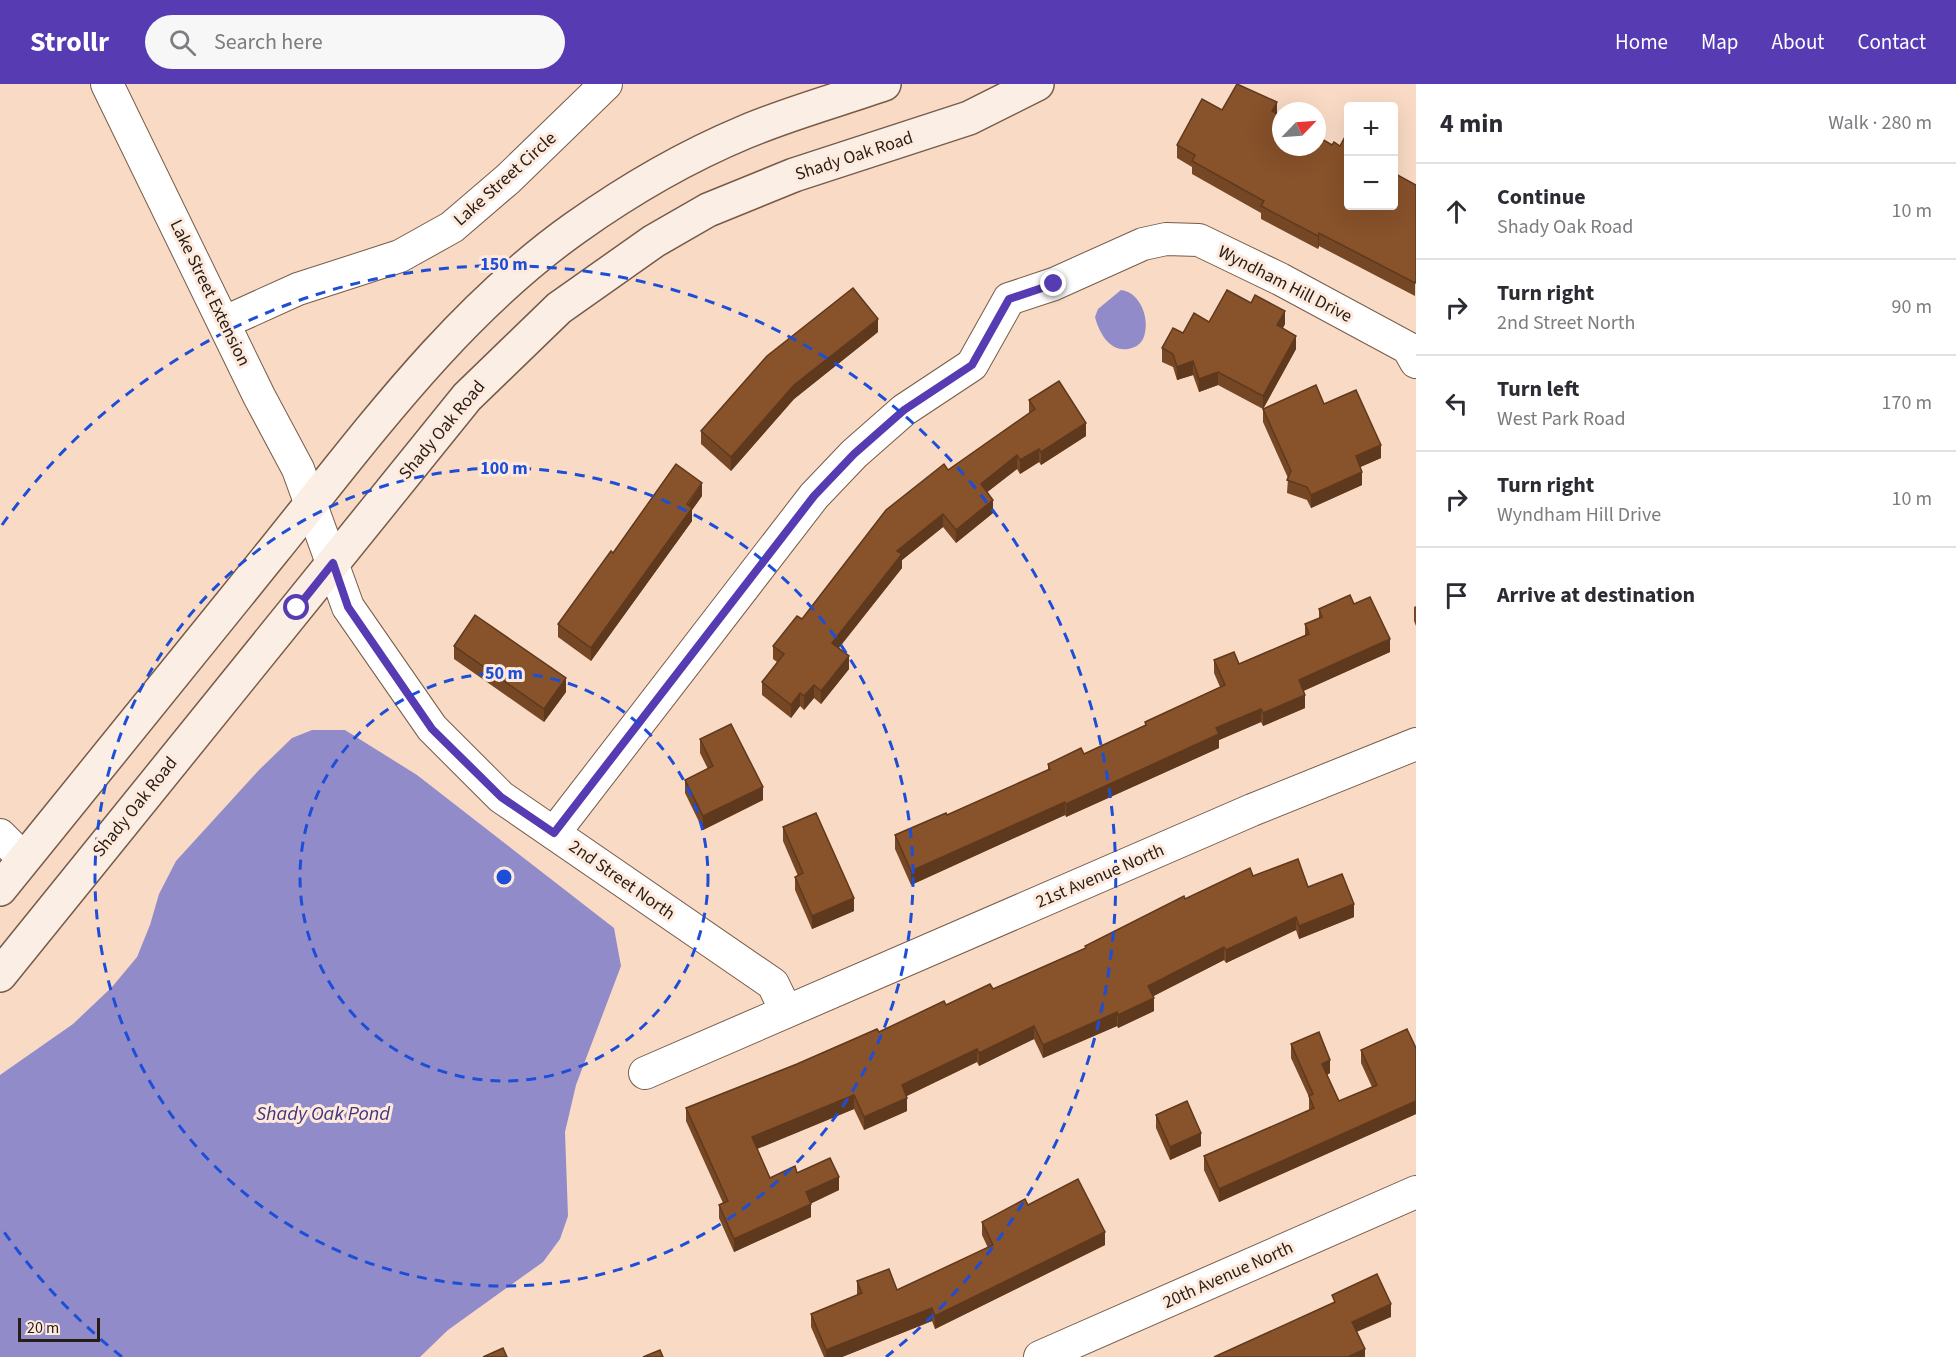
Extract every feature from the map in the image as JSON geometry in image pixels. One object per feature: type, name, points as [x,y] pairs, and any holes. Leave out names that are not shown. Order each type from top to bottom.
[{"type":"main road","points":[[0,889],[312,502],[445,343],[518,273],[575,228],[679,164],[746,131],[884,84]]},
{"type":"main road","name":"Shady Oak Road","points":[[0,975],[467,397],[515,348],[559,308],[654,241],[744,194],[969,118],[1037,84]]},
{"type":"street","name":"Lake Street Extension","points":[[107,84],[225,322],[259,396],[293,457],[312,502]]},
{"type":"street","name":"Lake Street Circle","points":[[225,322],[297,289],[400,256],[452,227],[501,186],[606,84]]},
{"type":"street","name":"Wyndham Hill Drive","points":[[554,833],[814,496],[854,454],[904,410],[972,365],[1009,299],[1054,284],[1143,244],[1166,239],[1199,240],[1248,262],[1408,348],[1416,362]]},
{"type":"street","name":"2nd Street North","points":[[312,502],[348,607],[432,729],[501,797],[773,984],[786,1011]]},
{"type":"street","name":"21st Avenue North","points":[[645,1073],[1252,810],[1416,744]]},
{"type":"street","points":[[0,835],[24,859]]},
{"type":"street","name":"20th Avenue North","points":[[1040,1357],[1416,1192]]},
{"type":"water","points":[[1121,290],[1134,296],[1139,302],[1146,324],[1143,339],[1137,346],[1128,349],[1121,349],[1110,344],[1102,335],[1095,317],[1098,309]]},
{"type":"water","name":"Shady Oak Pond","points":[[312,730],[345,730],[417,775],[614,928],[621,966],[576,1085],[565,1132],[568,1216],[560,1239],[543,1262],[448,1330],[420,1357],[0,1357],[0,1075],[73,1024],[112,987],[137,957],[159,894],[176,861],[259,770],[292,738]]},
{"type":"building","points":[[1237,84],[1277,102],[1272,102],[1272,156],[1326,156],[1326,141],[1332,145],[1334,142],[1340,146],[1344,138],[1344,210],[1398,210],[1398,175],[1416,185],[1415,283],[1261,206],[1264,201],[1192,161],[1195,155],[1177,145],[1202,99],[1222,110]]},
{"type":"building","points":[[853,288],[878,319],[794,385],[731,457],[701,431],[767,356]]},
{"type":"building","points":[[1227,290],[1251,303],[1255,295],[1285,311],[1277,325],[1296,336],[1263,396],[1218,372],[1199,379],[1193,361],[1177,367],[1173,354],[1162,348],[1173,328],[1183,333],[1194,313],[1209,322]]},
{"type":"building","points":[[1059,381],[1086,423],[1041,452],[1039,449],[1020,460],[1017,455],[981,484],[993,500],[956,530],[943,514],[897,551],[902,554],[832,643],[849,656],[821,691],[814,685],[804,696],[800,693],[791,705],[762,682],[784,654],[773,646],[797,616],[802,619],[886,510],[944,464],[948,470],[1035,409],[1029,400]]},
{"type":"building","points":[[1316,385],[1324,404],[1356,390],[1381,445],[1356,456],[1362,472],[1311,495],[1307,487],[1287,480],[1291,471],[1263,409]]},
{"type":"building","points":[[676,464],[702,483],[687,504],[692,508],[591,648],[558,624],[611,551],[613,553]]},
{"type":"building","points":[[1350,595],[1354,604],[1370,597],[1390,639],[1299,680],[1305,695],[1263,713],[1261,709],[1216,728],[1219,734],[911,871],[895,835],[946,813],[947,815],[1050,769],[1048,764],[1081,748],[1084,754],[1146,725],[1145,722],[1225,685],[1214,660],[1234,652],[1239,664],[1309,634],[1305,624],[1322,617],[1319,609]]},
{"type":"building","points":[[475,615],[566,678],[544,709],[454,646]]},
{"type":"building","points":[[731,724],[763,787],[703,816],[685,780],[713,766],[700,739]]},
{"type":"building","points":[[816,813],[854,898],[812,916],[795,877],[803,873],[783,827]]},
{"type":"building","points":[[1298,859],[1308,887],[1342,874],[1354,904],[1299,926],[1296,917],[1226,950],[1224,947],[1148,986],[1154,998],[1043,1045],[1034,1026],[979,1053],[977,1049],[902,1085],[907,1098],[864,1117],[854,1095],[752,1137],[770,1178],[795,1166],[797,1173],[830,1158],[839,1177],[806,1192],[811,1204],[734,1239],[719,1205],[728,1201],[686,1108],[877,1029],[879,1032],[944,1001],[946,1005],[990,984],[993,989],[1086,948],[1085,946],[1184,896],[1185,899],[1250,868],[1253,876]]},
{"type":"building","points":[[1407,1029],[1416,1048],[1416,1101],[1219,1189],[1204,1156],[1314,1108],[1309,1096],[1313,1094],[1291,1044],[1319,1032],[1330,1060],[1322,1064],[1339,1101],[1377,1085],[1361,1050]]},
{"type":"building","points":[[1187,1101],[1201,1133],[1170,1147],[1156,1115]]},
{"type":"building","points":[[1078,1179],[1105,1232],[935,1316],[932,1308],[826,1350],[811,1314],[862,1293],[857,1281],[889,1269],[897,1290],[993,1245],[982,1222],[1025,1199],[1028,1205]]},
{"type":"building","points":[[1377,1274],[1391,1304],[1352,1322],[1365,1349],[1348,1357],[1214,1357],[1335,1302],[1332,1295]]},
{"type":"building","points":[[503,1348],[507,1357],[483,1357]]},
{"type":"building","points":[[660,1350],[663,1357],[643,1357]]},
{"type":"route","points":[[297,608],[333,563],[348,607],[432,729],[501,797],[554,833],[814,496],[854,454],[904,410],[972,365],[1009,299],[1054,284]]}]
